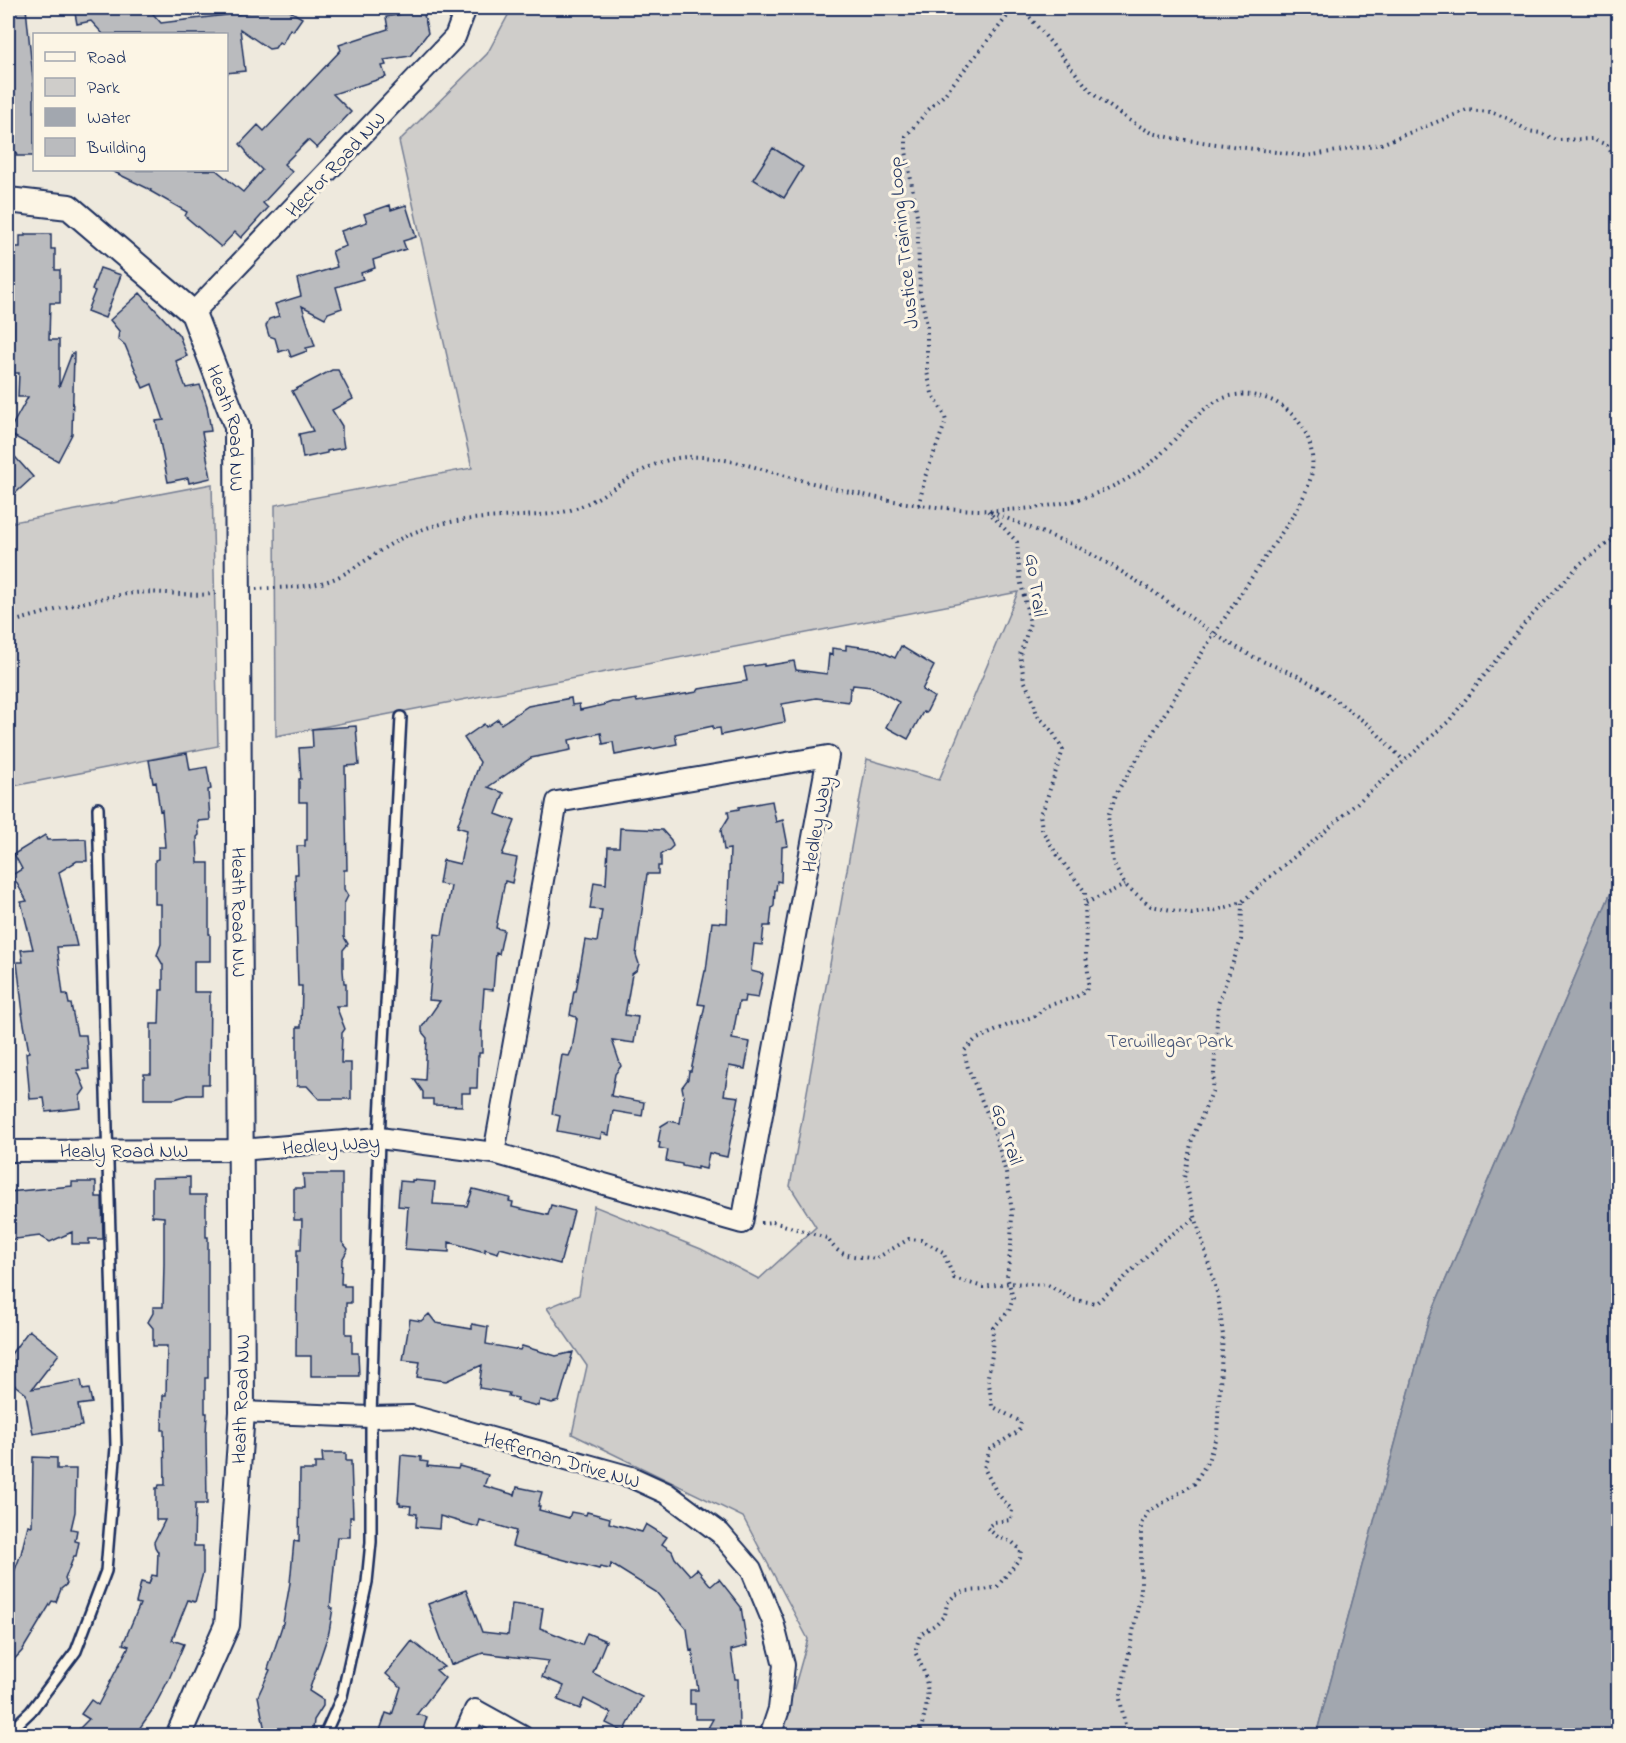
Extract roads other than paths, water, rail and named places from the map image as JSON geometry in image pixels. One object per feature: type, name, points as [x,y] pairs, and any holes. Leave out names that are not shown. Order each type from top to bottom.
[{"type":"street","name":"Hector Road NW","points":[[193,313],[455,38],[466,8]]},
{"type":"street","name":"Heath Road NW","points":[[8,200],[69,207],[193,313],[237,427],[242,1412],[227,1625],[178,1736]]},
{"type":"street","name":"Hedley Way","points":[[241,1150],[379,1138],[494,1153],[742,1223],[828,756],[557,802],[494,1153]]},
{"type":"street","name":"Healy Road NW","points":[[8,1151],[241,1150]]},
{"type":"street","name":"Heffernan Drive NW","points":[[242,1412],[370,1417],[412,1416],[631,1477],[666,1493],[720,1533],[751,1569],[773,1622],[784,1665],[779,1709],[770,1736]]},
{"type":"street","points":[[464,1736],[475,1710],[522,1736]]},
{"type":"lane","points":[[324,1736],[342,1696],[367,1582],[371,1542],[370,1417],[379,1138],[400,717]]},
{"type":"lane","points":[[8,1733],[31,1711],[76,1651],[106,1571],[116,1447],[98,808]]},
{"type":"water","points":[[1618,876],[1618,1735],[1316,1735],[1429,1319]]},
{"type":"park label","name":"Terwillegar Park","points":[[1170,1040]]}]
